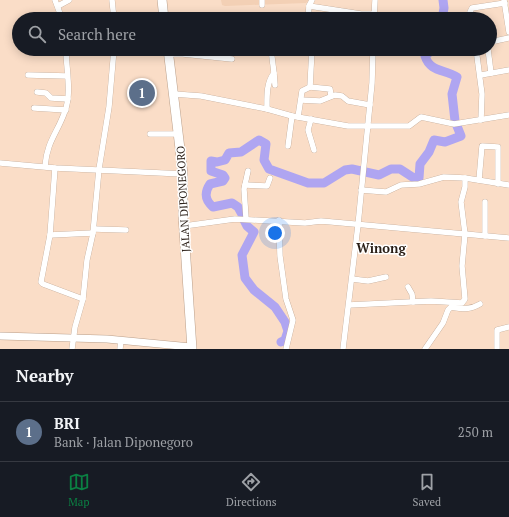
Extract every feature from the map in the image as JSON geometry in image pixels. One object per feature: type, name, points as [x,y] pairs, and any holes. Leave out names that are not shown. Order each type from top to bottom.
[{"type":"main road","points":[[162,0],[163,12]]},
{"type":"main road","name":"JALAN DIPONEGORO","points":[[169,56],[183,174],[184,226],[191,348]]},
{"type":"street","points":[[55,0],[60,12]]},
{"type":"street","points":[[58,6],[70,0]]},
{"type":"street","points":[[112,0],[113,12]]},
{"type":"street","points":[[308,12],[312,0]]},
{"type":"street","points":[[374,12],[375,0]]},
{"type":"street","points":[[470,12],[472,8],[505,2],[509,32]]},
{"type":"street","points":[[309,6],[348,12]]},
{"type":"street","points":[[497,41],[509,38]]},
{"type":"street","points":[[45,166],[48,146],[66,110],[68,99],[66,56]]},
{"type":"street","points":[[72,349],[76,321],[83,299],[87,260],[94,231],[99,169],[109,107],[113,56]]},
{"type":"street","points":[[203,56],[232,59]]},
{"type":"street","points":[[272,56],[275,85]]},
{"type":"street","points":[[310,87],[312,56]]},
{"type":"street","points":[[344,349],[370,104],[373,56]]},
{"type":"street","points":[[477,56],[482,94],[480,120]]},
{"type":"street","points":[[489,56],[491,73]]},
{"type":"street","points":[[480,75],[509,70]]},
{"type":"street","points":[[267,109],[268,90],[274,73]]},
{"type":"street","points":[[28,75],[67,76]]},
{"type":"street","points":[[288,146],[302,91],[310,87],[330,89],[331,96]]},
{"type":"street","points":[[37,92],[46,93],[51,98],[68,99]]},
{"type":"street","points":[[174,94],[202,96],[348,126],[409,126],[416,120],[426,117],[456,124],[509,115]]},
{"type":"street","points":[[300,100],[320,101],[331,96],[338,95],[348,101],[370,104]]},
{"type":"street","points":[[34,108],[66,110]]},
{"type":"street","points":[[311,119],[308,130],[314,150]]},
{"type":"street","points":[[150,134],[178,134]]},
{"type":"street","points":[[479,180],[482,146],[498,147],[498,184]]},
{"type":"street","points":[[0,162],[55,168],[183,174]]},
{"type":"street","points":[[55,168],[50,235],[42,282],[43,284],[83,299]]},
{"type":"street","points":[[246,218],[245,185],[248,171]]},
{"type":"street","points":[[361,190],[386,192],[401,185],[419,184],[444,177],[465,178],[509,185]]},
{"type":"street","points":[[245,185],[267,186],[270,178]]},
{"type":"street","points":[[349,305],[440,301],[460,304],[464,302],[462,266],[465,234],[461,202],[465,187],[465,178]]},
{"type":"street","points":[[485,202],[485,236]]},
{"type":"street","points":[[184,226],[246,218],[305,223],[321,221],[509,238]]},
{"type":"street","points":[[278,220],[280,256],[286,299],[292,320],[286,349]]},
{"type":"street","points":[[50,235],[126,230]]},
{"type":"street","points":[[352,279],[368,280],[386,277]]},
{"type":"street","points":[[408,287],[412,294],[413,302]]},
{"type":"street","points":[[425,349],[443,323],[448,310],[451,307],[465,310],[480,304]]},
{"type":"street","points":[[497,349],[496,330],[509,327]]},
{"type":"street","points":[[0,336],[121,340],[191,348]]},
{"type":"street","points":[[120,349],[121,340]]},
{"type":"shaded area","points":[[221,0],[309,0],[306,3],[225,6],[222,5]]},
{"type":"waterway","points":[[443,0],[443,12]]},
{"type":"waterway","points":[[243,216],[238,207],[232,203],[213,207],[208,202],[206,193],[210,184],[223,181],[225,178],[223,175],[211,171],[211,161],[217,162],[225,160],[229,153],[241,152],[259,140],[266,144],[264,160],[269,169],[308,183],[324,183],[345,170],[352,169],[379,175],[391,169],[400,169],[417,180],[419,178],[420,164],[429,152],[434,140],[445,142],[461,136],[455,121],[452,94],[457,77],[434,68],[430,65],[425,56]]},
{"type":"waterway","points":[[244,220],[247,226],[254,232],[242,255],[245,278],[254,290],[275,307],[285,322],[288,331],[285,340],[281,342]]},
{"type":"place","name":"BRI","points":[[142,93]]},
{"type":"district","name":"Winong","points":[[381,248]]}]
